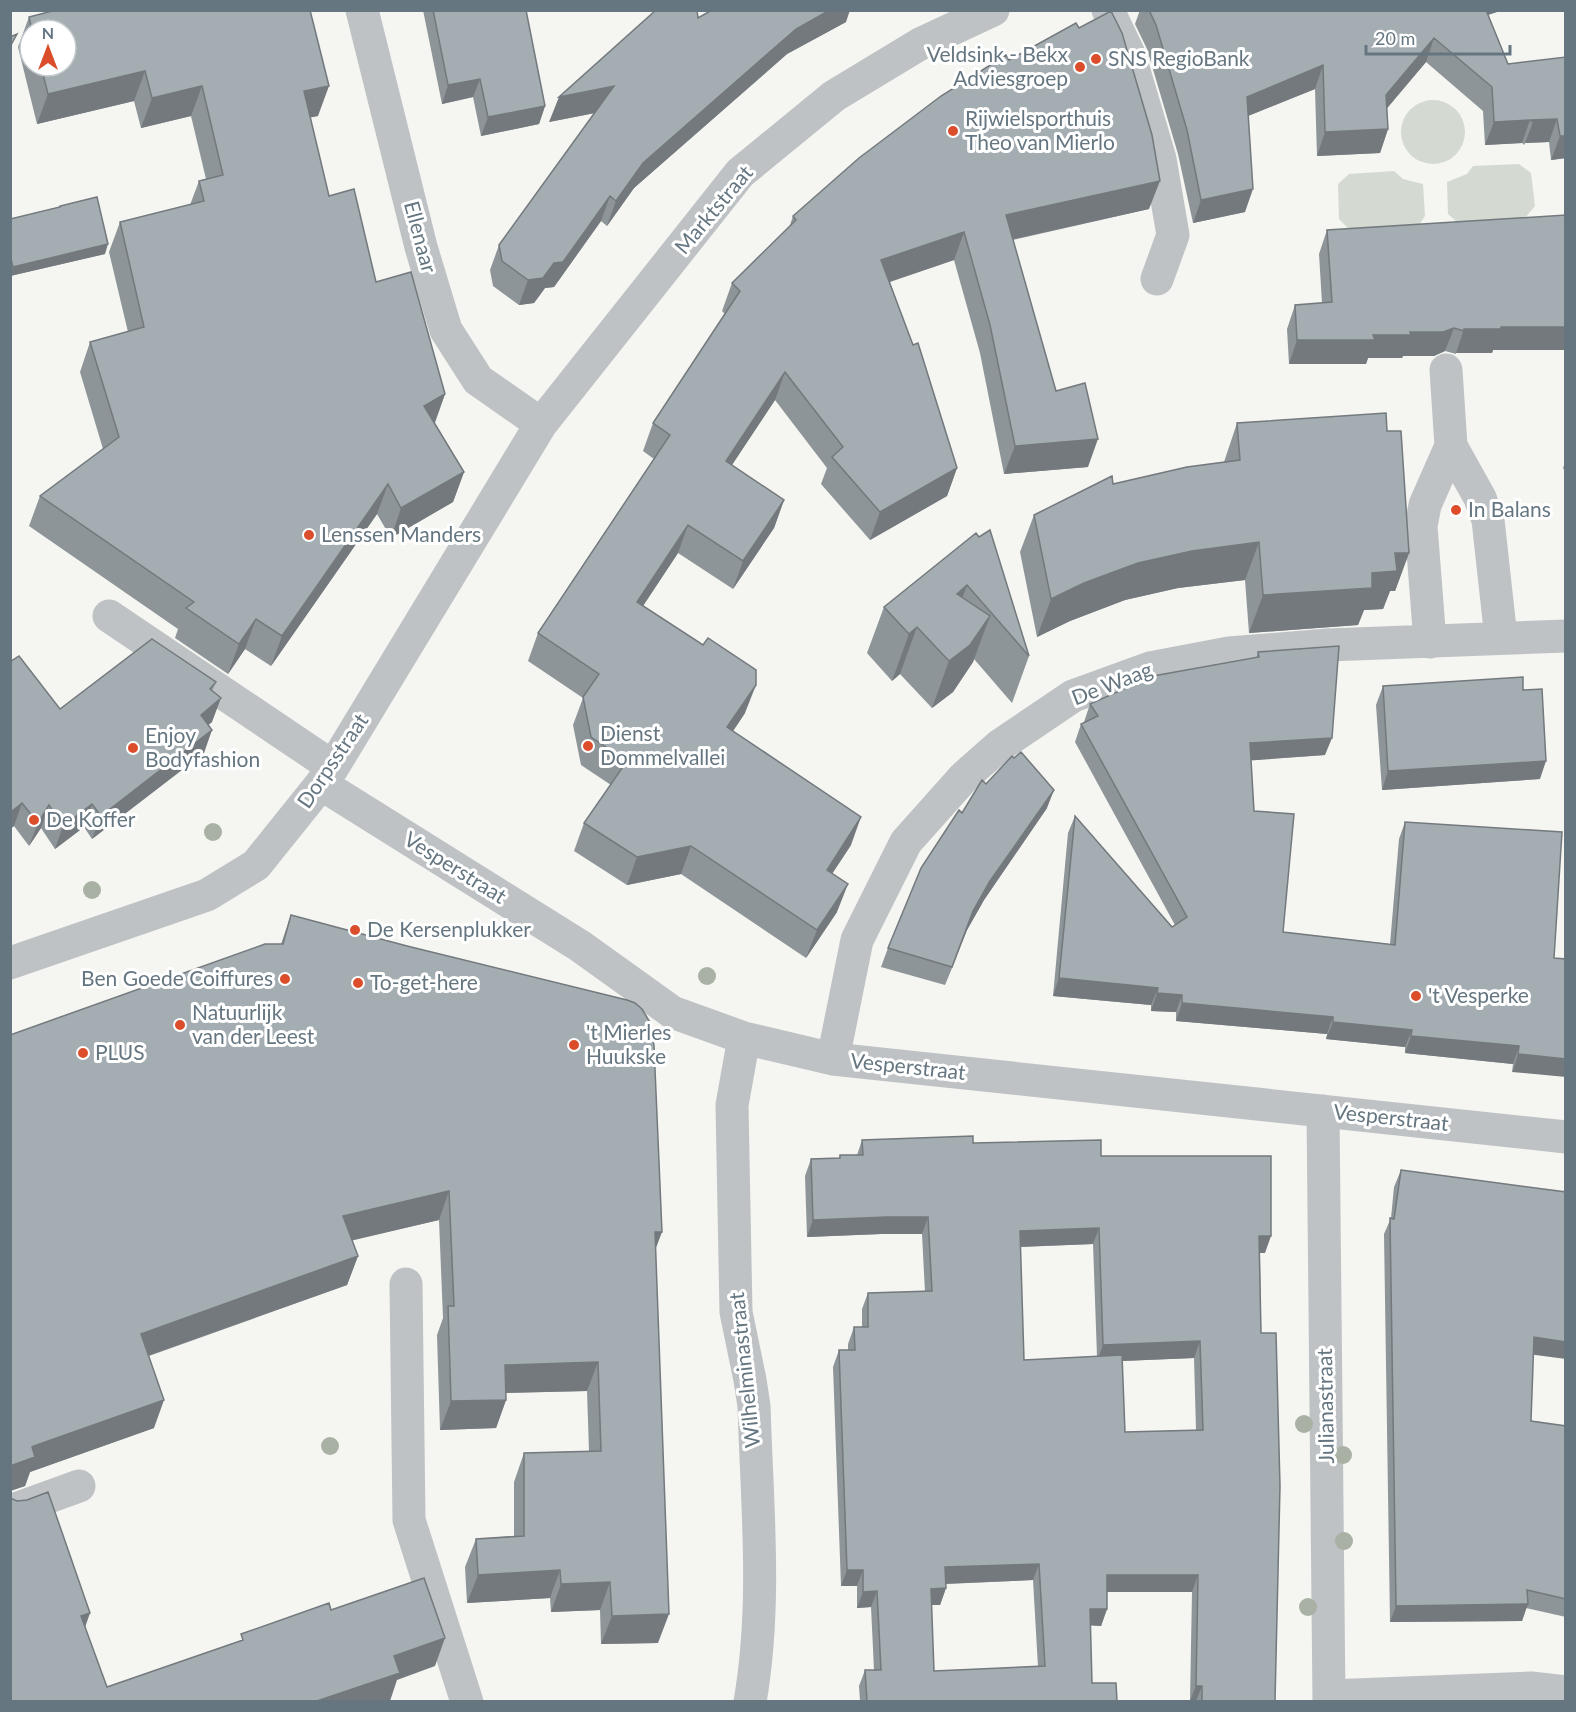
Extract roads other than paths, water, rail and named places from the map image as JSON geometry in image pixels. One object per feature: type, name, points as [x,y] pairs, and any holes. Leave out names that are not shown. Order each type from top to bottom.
[{"type":"street","name":"Ellenaar","points":[[362,10],[421,247],[446,330],[478,380],[541,424]]},
{"type":"street","name":"Marktstraat","points":[[541,424],[740,173],[834,96],[920,44],[993,10]]},
{"type":"street","points":[[1108,10],[1129,54],[1160,159],[1173,234],[1157,279]]},
{"type":"street","points":[[1446,370],[1451,446],[1480,498],[1488,520],[1502,638]]},
{"type":"street","name":"Dorpsstraat","points":[[10,963],[207,895],[256,865],[327,776],[541,424]]},
{"type":"street","points":[[1430,642],[1421,526],[1425,505],[1451,446]]},
{"type":"street","name":"Vesperstraat","points":[[109,616],[327,776],[580,946],[672,1012],[744,1038],[833,1059],[1566,1137]]},
{"type":"street","name":"De Waag","points":[[833,1059],[857,940],[906,842],[964,777],[999,746],[1072,696],[1150,668],[1229,653],[1328,645],[1566,636]]},
{"type":"street","name":"Wilhelminastraat","points":[[744,1038],[732,1105],[736,1312],[754,1406],[760,1606],[756,1666],[750,1701]]},
{"type":"street","name":"Julianastraat","points":[[1323,1111],[1329,1699]]},
{"type":"street","points":[[406,1284],[409,1520],[467,1701]]},
{"type":"street","points":[[10,1511],[79,1486]]},
{"type":"street","points":[[1329,1699],[1531,1688],[1566,1692]]},
{"type":"place","name":"SNS RegioBank","points":[[1096,59]]},
{"type":"place","name":"Veldsink - Bekx Adviesgroep","points":[[1080,67]]},
{"type":"place","name":"Rijwielsporthuis Theo van Mierlo","points":[[953,131]]},
{"type":"place","name":"In Balans","points":[[1456,510]]},
{"type":"place","name":"Lenssen Manders","points":[[309,535]]},
{"type":"place","name":"Dienst Dommelvallei","points":[[588,746]]},
{"type":"place","name":"Enjoy Bodyfashion","points":[[133,748]]},
{"type":"place","name":"De Koffer","points":[[34,820]]},
{"type":"place","name":"De Kersenplukker","points":[[355,930]]},
{"type":"place","name":"Ben Goede Coiffures","points":[[285,979]]},
{"type":"place","name":"To-get-here","points":[[358,983]]},
{"type":"place","name":"'t Vesperke","points":[[1416,996]]},
{"type":"place","name":"Natuurlijk van der Leest","points":[[180,1025]]},
{"type":"place","name":"'t Mierles Huukske","points":[[574,1045]]},
{"type":"place","name":"PLUS","points":[[83,1053]]}]
